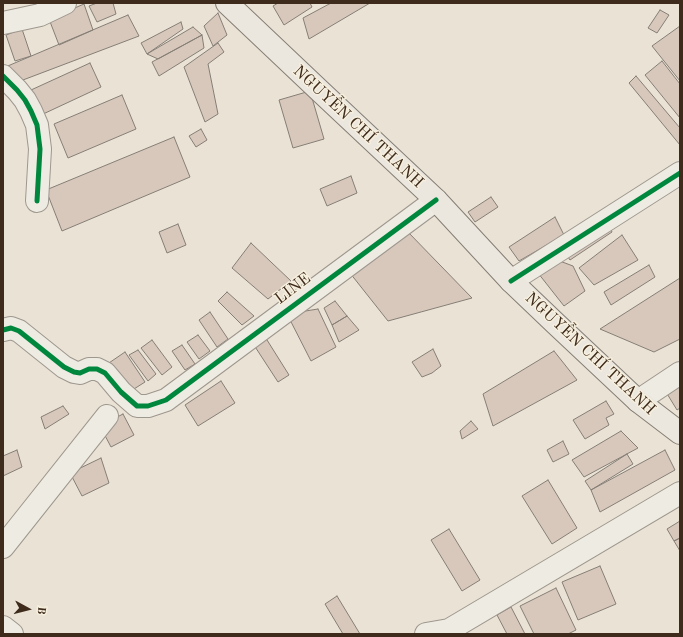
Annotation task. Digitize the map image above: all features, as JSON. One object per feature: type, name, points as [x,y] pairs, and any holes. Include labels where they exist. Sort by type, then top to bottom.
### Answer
[{"type":"main road","name":"NGUYỄN CHÍ THANH","points":[[227,3],[436,200],[511,281],[638,401],[680,433]]},
{"type":"street","points":[[3,24],[40,15],[65,3]]},
{"type":"street","points":[[3,76],[25,100],[37,125],[40,149],[36,201]]},
{"type":"street","points":[[511,281],[680,173]]},
{"type":"street","name":"LINE","points":[[3,330],[11,328],[19,331],[74,372],[80,373],[89,369],[97,369],[105,373],[121,392],[137,406],[148,406],[166,400],[436,200]]},
{"type":"street","points":[[638,401],[680,373]]},
{"type":"street","points":[[3,547],[107,416]]},
{"type":"street","points":[[426,634],[449,630],[680,493]]},
{"type":"street","points":[[3,627],[12,634]]},
{"type":"building","points":[[97,3],[113,3],[116,14],[97,22],[89,6]]},
{"type":"building","points":[[278,3],[310,3],[312,7],[284,25],[273,6]]},
{"type":"building","points":[[331,3],[370,3],[309,39],[303,18]]},
{"type":"building","points":[[84,4],[93,30],[59,45],[49,19]]},
{"type":"building","points":[[660,10],[669,15],[657,33],[648,28]]},
{"type":"building","points":[[218,13],[227,35],[213,46],[204,26]]},
{"type":"building","points":[[128,15],[139,36],[15,83],[3,68]]},
{"type":"building","points":[[181,22],[183,29],[147,54],[141,43]]},
{"type":"building","points":[[680,26],[680,81],[652,46]]},
{"type":"building","points":[[193,27],[202,35],[158,59],[147,54]]},
{"type":"building","points":[[22,29],[31,56],[15,61],[6,35]]},
{"type":"building","points":[[202,35],[204,48],[159,76],[152,62]]},
{"type":"building","points":[[218,43],[224,52],[208,64],[218,114],[205,122],[184,67]]},
{"type":"building","points":[[662,61],[680,84],[680,118],[645,75]]},
{"type":"building","points":[[90,63],[101,87],[41,115],[31,90]]},
{"type":"building","points":[[636,76],[680,128],[680,145],[629,83]]},
{"type":"building","points":[[310,91],[324,139],[293,148],[279,100]]},
{"type":"building","points":[[122,95],[136,129],[68,158],[54,124]]},
{"type":"building","points":[[201,129],[207,140],[196,147],[189,136]]},
{"type":"building","points":[[174,137],[190,177],[62,231],[46,190]]},
{"type":"building","points":[[351,176],[357,193],[327,206],[320,189]]},
{"type":"building","points":[[491,197],[498,207],[475,222],[468,212]]},
{"type":"building","points":[[555,217],[564,235],[519,261],[509,247]]},
{"type":"building","points":[[607,219],[612,232],[570,260],[562,248]]},
{"type":"building","points":[[178,224],[186,245],[167,253],[159,232]]},
{"type":"building","points":[[407,231],[472,298],[388,321],[346,268]]},
{"type":"building","points":[[622,235],[638,260],[594,285],[579,268]]},
{"type":"building","points":[[251,243],[291,281],[268,299],[232,268]]},
{"type":"building","points":[[557,260],[573,266],[585,291],[564,306],[538,273]]},
{"type":"building","points":[[649,265],[655,277],[611,305],[604,292]]},
{"type":"building","points":[[680,278],[680,339],[654,352],[600,329]]},
{"type":"building","points":[[227,292],[254,316],[242,325],[218,301]]},
{"type":"building","points":[[335,301],[347,316],[332,325],[324,308]]},
{"type":"building","points":[[318,309],[336,347],[311,361],[287,314]]},
{"type":"building","points":[[210,312],[228,339],[217,347],[199,320]]},
{"type":"building","points":[[347,316],[359,330],[339,342],[332,325]]},
{"type":"building","points":[[262,332],[289,375],[278,382],[250,339]]},
{"type":"building","points":[[198,335],[210,351],[199,359],[187,342]]},
{"type":"building","points":[[152,340],[172,367],[162,375],[141,348]]},
{"type":"building","points":[[182,345],[195,364],[185,370],[172,351]]},
{"type":"building","points":[[433,349],[441,366],[432,373],[422,377],[412,362]]},
{"type":"building","points":[[138,350],[156,374],[148,381],[129,355]]},
{"type":"building","points":[[554,351],[577,380],[493,426],[483,394]]},
{"type":"building","points":[[125,352],[145,382],[126,394],[106,365]]},
{"type":"building","points":[[221,381],[235,403],[198,426],[185,405]]},
{"type":"building","points":[[680,383],[680,408],[677,410],[666,392]]},
{"type":"building","points":[[606,401],[614,414],[606,418],[609,425],[585,439],[573,420]]},
{"type":"building","points":[[63,406],[69,414],[45,429],[41,417]]},
{"type":"building","points":[[123,414],[134,435],[111,447],[100,426]]},
{"type":"building","points":[[471,421],[478,429],[462,439],[460,431]]},
{"type":"building","points":[[621,431],[638,448],[584,477],[572,460]]},
{"type":"building","points":[[563,441],[569,454],[553,462],[547,450]]},
{"type":"building","points":[[17,450],[22,467],[3,476],[3,456]]},
{"type":"building","points":[[665,450],[675,470],[600,512],[591,490]]},
{"type":"building","points":[[627,454],[633,464],[591,490],[585,481]]},
{"type":"building","points":[[101,458],[109,483],[82,496],[70,473]]},
{"type":"building","points":[[548,480],[577,528],[552,544],[522,496]]},
{"type":"building","points":[[680,521],[680,538],[674,541],[667,529]]},
{"type":"building","points":[[449,529],[480,580],[462,591],[431,540]]},
{"type":"building","points":[[680,538],[680,551],[674,541]]},
{"type":"building","points":[[600,566],[616,604],[578,620],[562,582]]},
{"type":"building","points":[[556,588],[576,630],[568,634],[534,634],[520,606]]},
{"type":"building","points":[[337,596],[360,634],[343,634],[325,604]]},
{"type":"building","points":[[511,607],[525,634],[507,634],[497,615]]},
{"type":"cycle path","points":[[3,76],[25,100],[37,125],[40,149],[37,201]]},
{"type":"cycle path","points":[[511,281],[680,173]]},
{"type":"cycle path","points":[[3,330],[11,328],[19,331],[64,367],[74,372],[80,373],[89,369],[97,369],[105,373],[121,392],[137,406],[148,406],[166,400],[436,200]]}]
